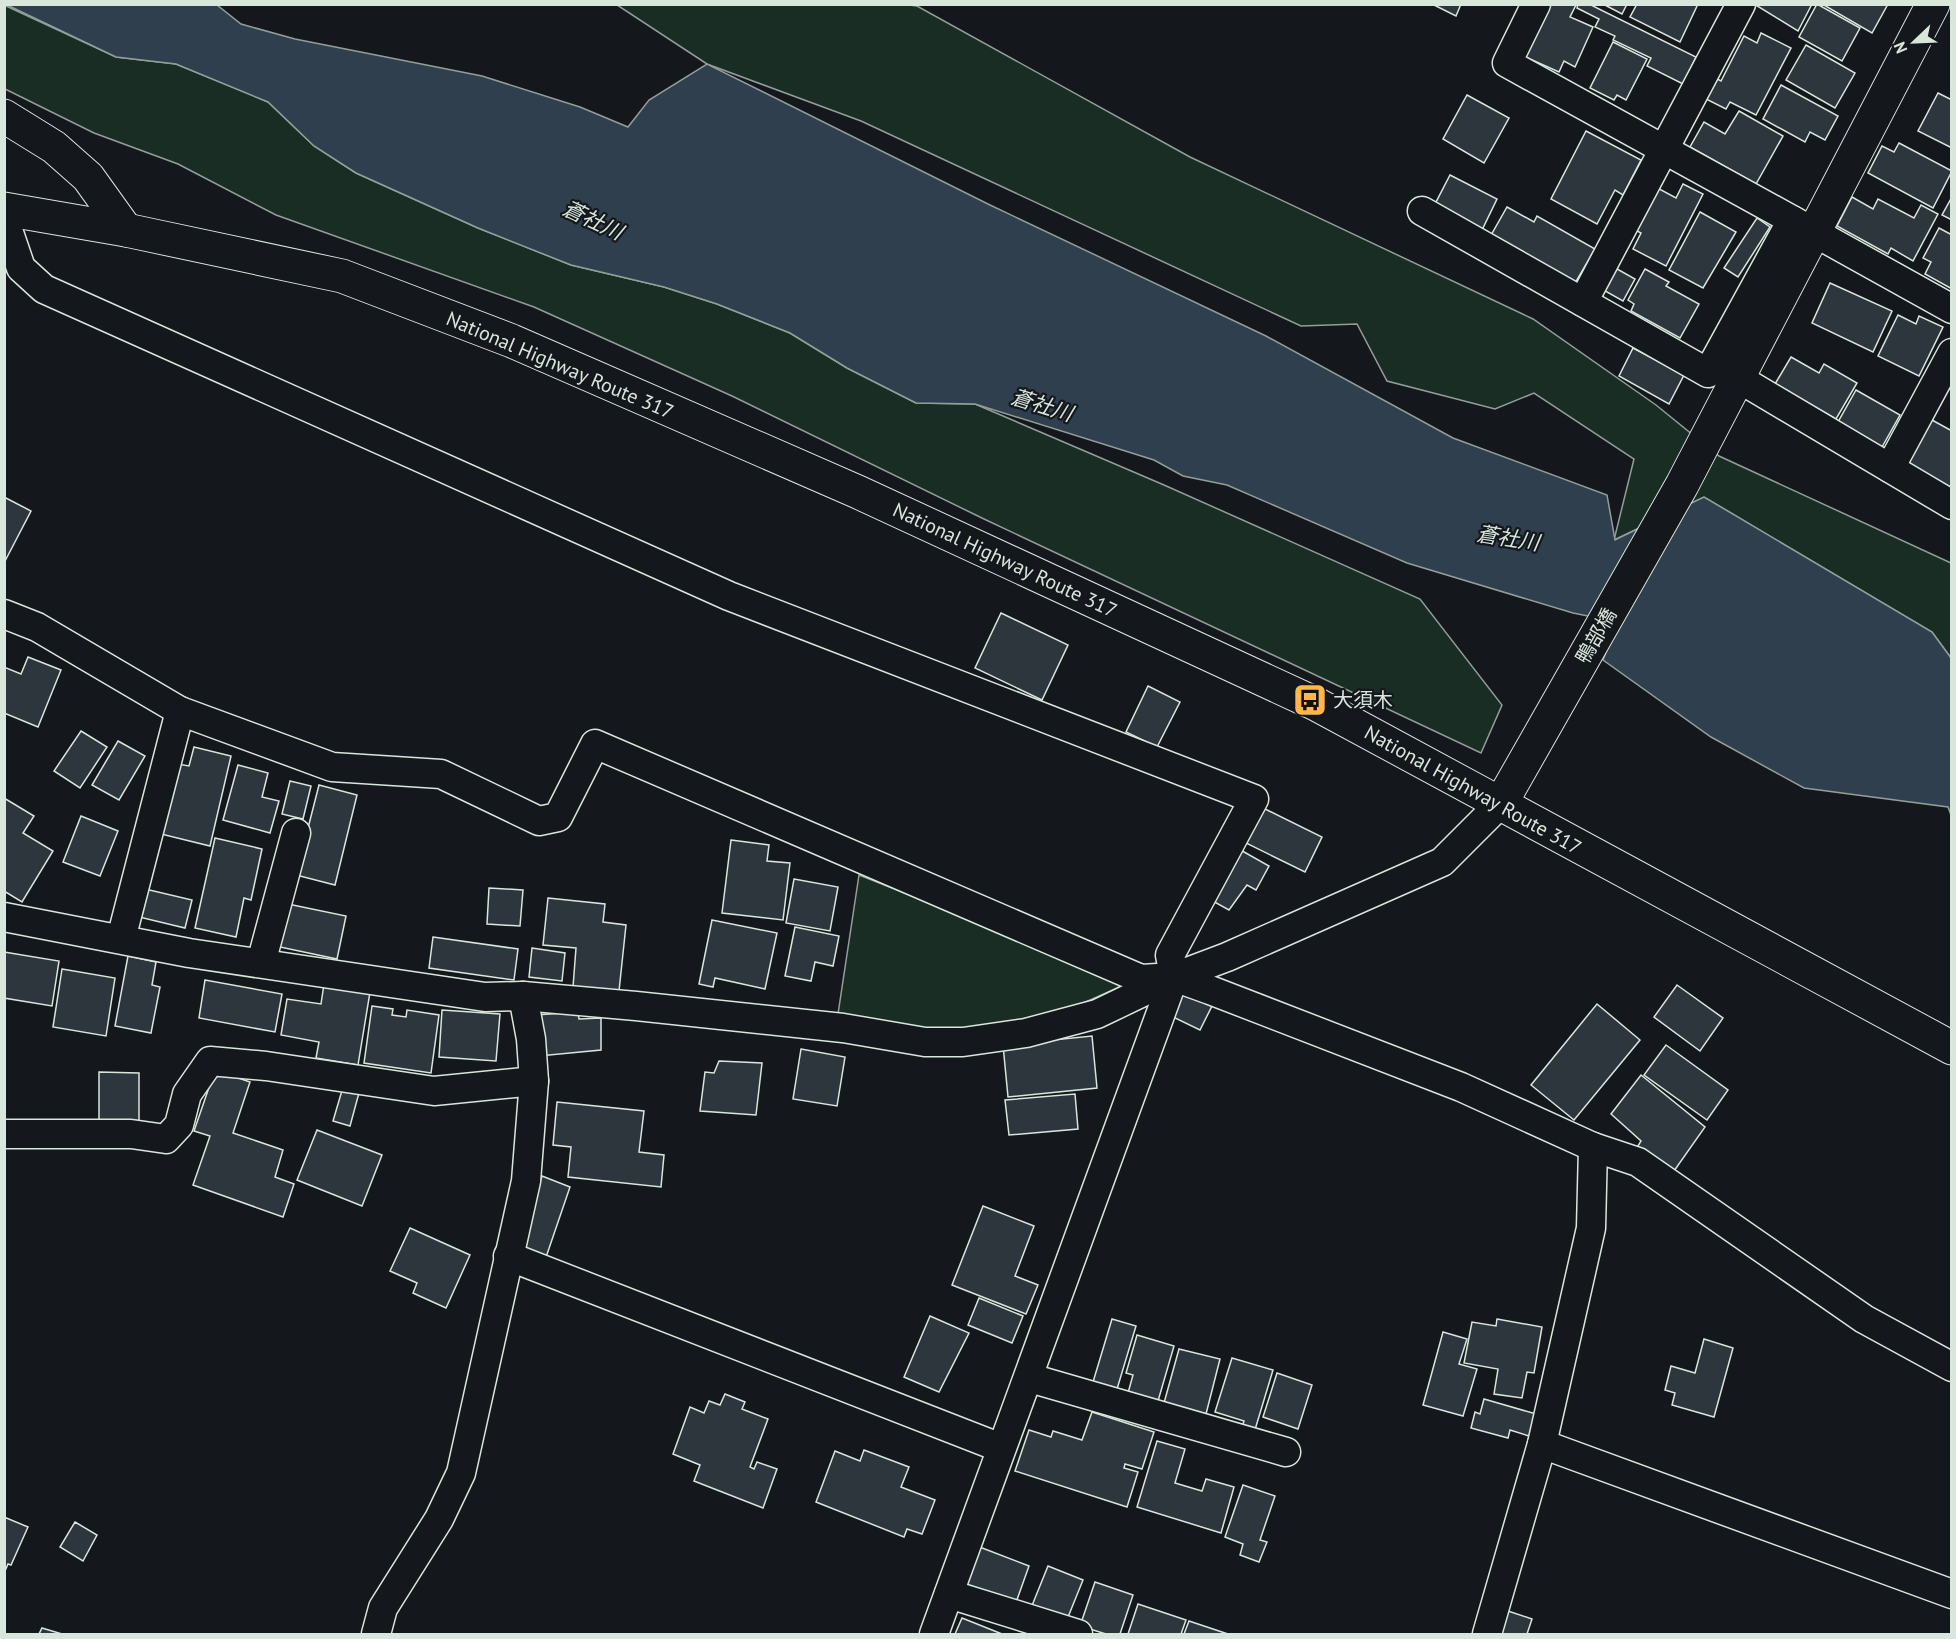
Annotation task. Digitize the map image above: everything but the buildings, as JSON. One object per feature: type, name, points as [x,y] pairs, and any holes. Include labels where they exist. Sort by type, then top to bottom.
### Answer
[{"type":"main road","name":"鴨部橋","points":[[1505,795],[1682,485],[1738,378],[1803,227],[1933,4]]},
{"type":"main road","points":[[4,116],[54,147],[88,177],[126,230]]},
{"type":"main road","name":"National Highway Route 317","points":[[4,209],[126,230],[342,276],[512,342],[858,492],[1306,699],[1505,795],[1641,882],[1778,952],[1952,1048]]},
{"type":"street","points":[[1536,4],[1507,63],[1952,309]]},
{"type":"street","points":[[1583,302],[1741,4]]},
{"type":"street","points":[[1422,212],[1708,373],[1803,227]]},
{"type":"street","points":[[4,218],[21,268],[44,289],[729,596],[1254,799],[1170,955],[1174,977],[1030,1378],[1001,1448],[933,1635]]},
{"type":"street","points":[[1890,468],[1952,353]]},
{"type":"street","points":[[1738,378],[1952,505]]},
{"type":"street","points":[[4,614],[36,627],[180,711],[332,767],[441,774],[539,821],[558,817],[595,744],[1141,980],[1174,977],[1461,1087],[1593,1147],[1638,1162],[1864,1319],[1952,1367]]},
{"type":"street","points":[[121,939],[180,711]]},
{"type":"street","points":[[4,917],[261,963],[485,997],[523,996],[832,1026],[925,1042],[963,1042],[1026,1033],[1097,1014],[1174,977],[1227,957],[1442,862],[1505,795]]},
{"type":"street","points":[[261,963],[296,833]]},
{"type":"street","points":[[376,1635],[383,1608],[439,1519],[461,1473],[526,1180],[534,1081],[531,1039],[523,996]]},
{"type":"street","points":[[4,1134],[130,1134],[166,1139],[179,1125],[187,1094],[210,1061],[266,1066],[434,1092],[534,1081]]},
{"type":"street","points":[[1486,1635],[1542,1444],[1591,1228],[1593,1147]]},
{"type":"street","points":[[508,1256],[1001,1448]]},
{"type":"street","points":[[1030,1378],[1286,1452]]},
{"type":"street","points":[[1542,1444],[1952,1594]]},
{"type":"street","points":[[949,1594],[1078,1635]]},
{"type":"green space","points":[[900,4],[917,6],[1190,157],[1533,319],[1656,405],[1719,456],[1951,563],[1951,658],[1932,632],[1704,497],[1614,540],[1634,459],[1534,393],[1495,409],[1387,381],[1357,324],[1301,326],[861,121],[707,64],[617,5]]},
{"type":"green space","points":[[4,5],[116,57],[176,64],[268,102],[314,146],[356,173],[478,228],[571,265],[664,287],[717,304],[790,333],[847,368],[916,403],[975,404],[1420,599],[1502,705],[1481,753],[984,519],[732,396],[534,307],[276,215],[178,164],[94,133],[5,89]]},
{"type":"green space","points":[[859,875],[1109,973],[1129,983],[1065,1011],[926,1038],[838,1014]]},
{"type":"water","name":"蒼社川","points":[[7,5],[217,5],[241,24],[295,39],[482,76],[580,107],[628,127],[649,100],[707,64],[990,205],[1266,336],[1453,438],[1607,495],[1615,540],[1704,497],[1932,632],[1951,658],[1951,815],[1948,807],[1804,788],[1711,737],[1603,660],[1618,622],[1573,613],[1407,563],[1227,485],[1183,476],[1154,460],[975,404],[916,403],[847,368],[790,333],[717,304],[664,287],[571,265],[478,228],[356,173],[314,146],[268,102],[176,64],[116,57]]},
{"type":"place","name":"大須木","points":[[1310,700]]}]
